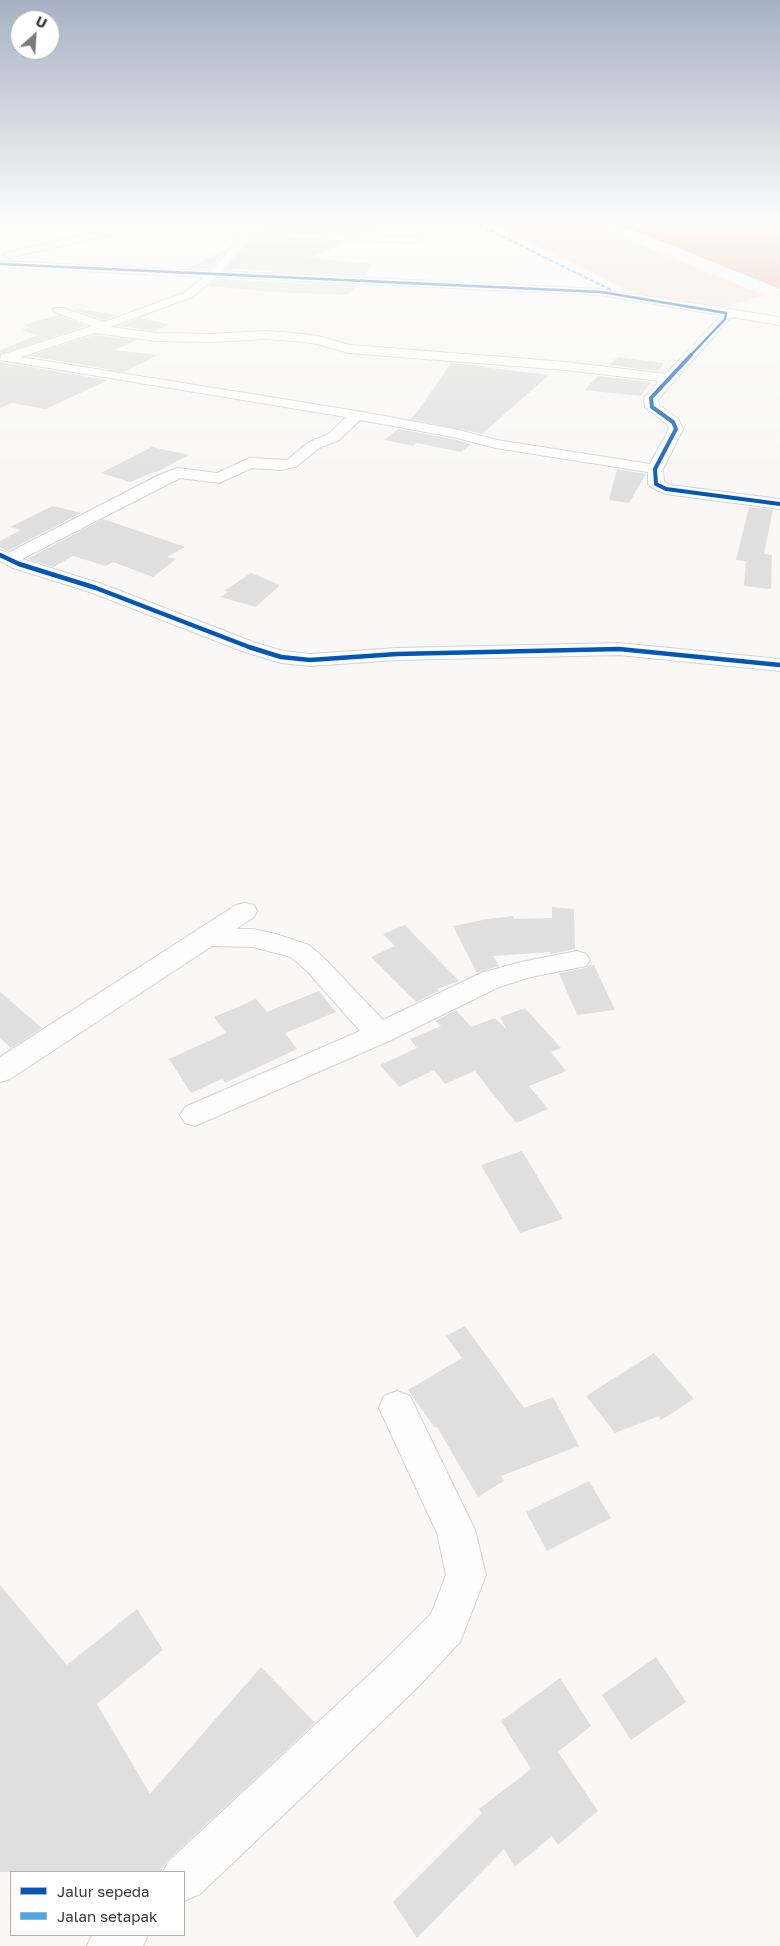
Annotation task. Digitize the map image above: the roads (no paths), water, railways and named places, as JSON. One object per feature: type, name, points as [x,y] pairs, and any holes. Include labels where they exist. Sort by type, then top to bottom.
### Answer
[{"type":"street","points":[[66,313],[99,327],[157,337],[294,337],[318,340],[373,352],[566,366],[669,378]]},
{"type":"street","points":[[2,359],[142,313]]},
{"type":"street","points":[[780,321],[726,313],[725,319],[669,378],[651,398],[650,402],[652,407],[673,422],[676,429],[655,469],[656,484],[666,489],[780,504]]},
{"type":"street","points":[[2,359],[358,415],[496,444],[655,469]]},
{"type":"street","points":[[4,557],[164,478],[178,473],[189,472],[219,478],[250,463],[280,466],[292,464],[314,445],[334,437],[358,415]]},
{"type":"street","points":[[4,557],[96,588],[249,647],[281,657],[310,660],[398,654],[619,649],[780,665]]},
{"type":"street","points":[[0,1071],[245,911]]},
{"type":"street","points":[[207,937],[253,938],[276,942],[300,951],[317,966],[379,1034]]},
{"type":"street","points":[[195,1115],[379,1034],[490,980],[530,968],[577,960]]},
{"type":"street","points":[[185,1877],[401,1674],[446,1628],[466,1575],[456,1530],[397,1408]]},
{"type":"street","points":[[111,1946],[123,1936]]}]
